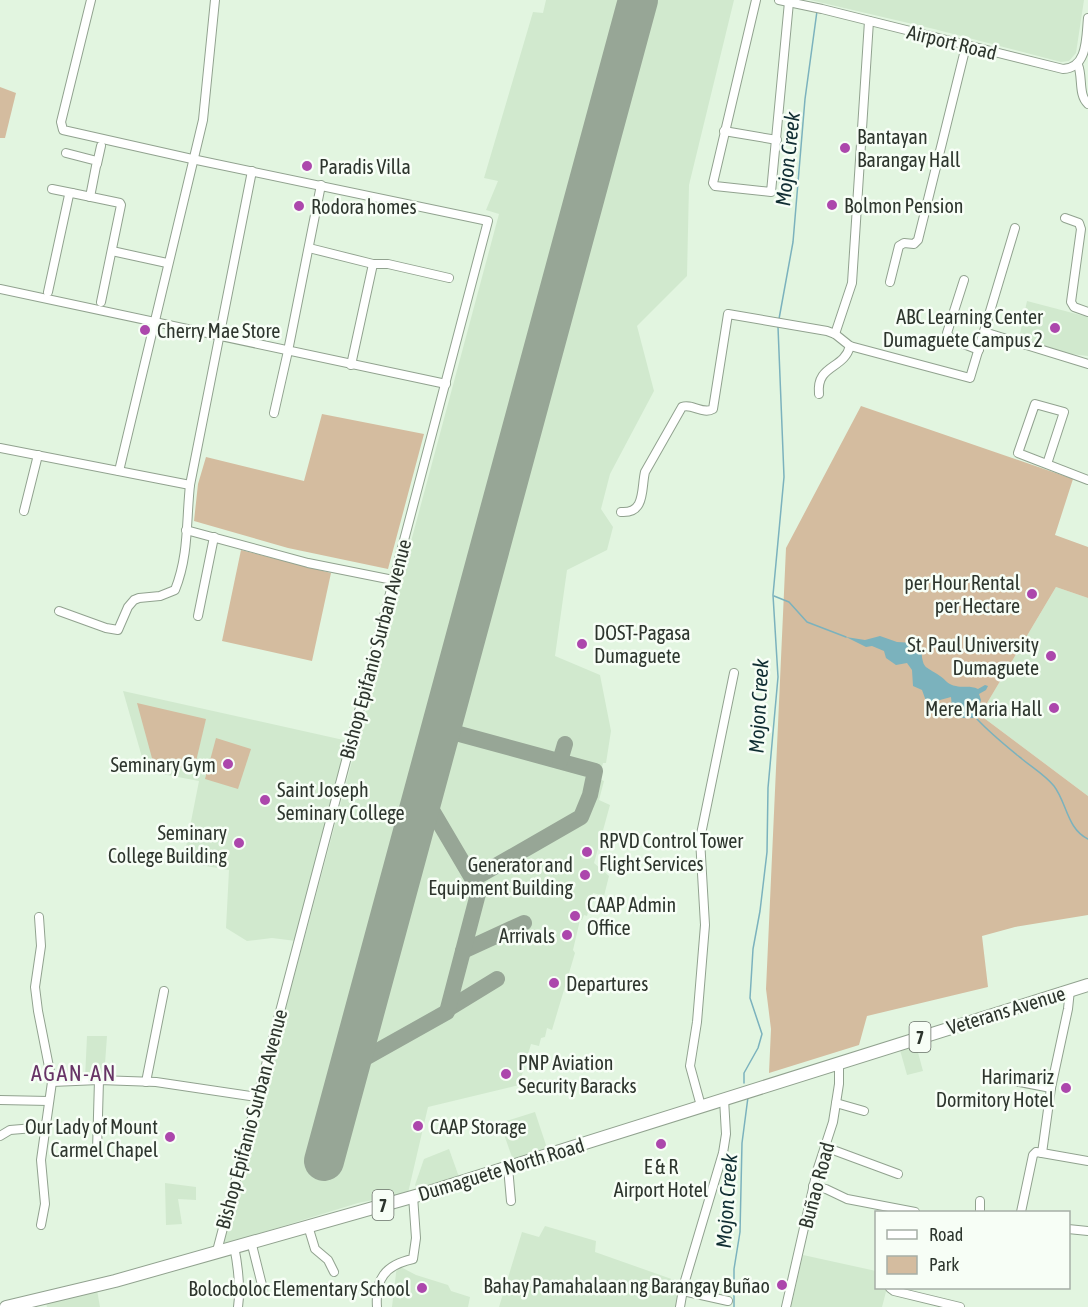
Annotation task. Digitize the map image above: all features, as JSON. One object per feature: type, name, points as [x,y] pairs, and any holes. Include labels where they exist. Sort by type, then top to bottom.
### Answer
[{"type":"highway","name":"Veterans Avenue","points":[[752,1091],[1088,985]]},
{"type":"highway","name":"Dumaguete North Road","points":[[13,1306],[115,1281],[413,1196],[752,1091]]},
{"type":"street","points":[[91,0],[61,126],[67,131],[321,185],[274,413]]},
{"type":"street","points":[[119,471],[203,120],[215,0]]},
{"type":"street","points":[[756,0],[713,179],[715,186],[771,192],[789,2]]},
{"type":"street","name":"Airport Road","points":[[778,0],[1057,68],[1069,69],[1078,65]]},
{"type":"street","points":[[1088,18],[1083,55],[1078,65],[1082,78],[1082,94],[1088,104]]},
{"type":"street","points":[[835,334],[852,283],[870,21]]},
{"type":"street","points":[[890,282],[899,246],[904,243],[916,243],[918,240],[966,46]]},
{"type":"street","points":[[724,130],[777,140]]},
{"type":"street","points":[[90,197],[101,146]]},
{"type":"street","points":[[66,153],[94,160],[97,165]]},
{"type":"street","points":[[59,611],[118,630],[134,600],[160,596],[175,590],[182,573],[186,550],[189,485],[252,171]]},
{"type":"street","name":"Bishop Epifanio Surban Avenue","points":[[216,1251],[488,220],[321,185]]},
{"type":"street","points":[[52,189],[120,203],[101,302]]},
{"type":"street","points":[[48,292],[69,195],[72,193]]},
{"type":"street","points":[[1065,218],[1079,223],[1082,229],[1071,302],[1074,307],[1088,312]]},
{"type":"street","points":[[621,512],[638,507],[645,484],[645,472],[682,407],[688,405],[706,411],[713,409],[728,314],[818,329],[835,334],[850,346],[970,378],[1015,228]]},
{"type":"street","points":[[309,248],[373,264],[388,264],[450,278]]},
{"type":"street","points":[[112,251],[167,263]]},
{"type":"street","points":[[351,364],[373,264]]},
{"type":"street","points":[[964,280],[947,333],[951,339],[979,350]]},
{"type":"street","points":[[0,289],[446,384]]},
{"type":"street","points":[[984,332],[1088,364]]},
{"type":"street","points":[[819,394],[818,386],[821,377],[846,358],[850,346]]},
{"type":"street","points":[[1047,464],[1064,412],[1035,404],[1017,453],[1088,480]]},
{"type":"street","points":[[0,448],[189,485]]},
{"type":"street","points":[[24,511],[38,455]]},
{"type":"street","points":[[186,530],[308,563],[393,580]]},
{"type":"street","points":[[198,616],[214,537]]},
{"type":"street","points":[[701,1106],[690,1066],[697,1022],[705,925],[700,839],[734,673]]},
{"type":"street","points":[[39,917],[41,946],[35,987],[51,1082],[41,1160],[45,1204],[41,1225]]},
{"type":"street","points":[[1042,1153],[1051,1089],[1070,990]]},
{"type":"street","points":[[146,1082],[164,991]]},
{"type":"street","name":"Buñao Road","points":[[786,1307],[813,1186],[833,1122],[839,1084],[839,1063]]},
{"type":"street","points":[[1004,1079],[1051,1089]]},
{"type":"street","points":[[51,1082],[99,1080],[146,1082],[257,1097]]},
{"type":"street","points":[[97,1151],[99,1080]]},
{"type":"street","points":[[680,1307],[723,1153],[726,1134],[724,1099]]},
{"type":"street","points":[[0,1100],[49,1101]]},
{"type":"street","points":[[836,1103],[864,1111]]},
{"type":"street","points":[[0,1136],[9,1130],[46,1126]]},
{"type":"street","points":[[825,1147],[898,1174]]},
{"type":"street","points":[[1021,1211],[1033,1155],[1036,1152],[1088,1161]]},
{"type":"street","points":[[508,1167],[511,1201]]},
{"type":"street","points":[[813,1186],[826,1189],[847,1199],[910,1211]]},
{"type":"street","points":[[377,1307],[380,1280],[384,1272],[392,1266],[412,1259],[416,1238],[413,1196]]},
{"type":"street","points":[[980,1201],[980,1211]]},
{"type":"street","points":[[308,1226],[315,1249],[328,1260],[334,1272]]},
{"type":"street","points":[[1070,1229],[1088,1231]]},
{"type":"street","points":[[251,1241],[263,1289]]},
{"type":"street","points":[[234,1246],[240,1292],[238,1307]]},
{"type":"street","points":[[892,1289],[960,1307]]},
{"type":"street","points":[[683,1292],[728,1301]]},
{"type":"shaded area","points":[[546,0],[734,0],[689,185],[687,276],[637,326],[654,391],[610,474],[601,509],[613,527],[607,550],[567,570],[555,656],[600,675],[611,731],[606,763],[603,763],[599,779],[604,781],[599,800],[610,805],[594,863],[609,876],[604,896],[593,893],[587,916],[584,915],[580,920],[573,950],[575,953],[552,1030],[547,1028],[545,1037],[541,1038],[539,1046],[531,1044],[519,1085],[428,1107],[408,1193],[358,1203],[222,1245],[499,214],[486,210],[498,181],[484,178],[533,12],[543,13]]},
{"type":"shaded area","points":[[810,0],[1084,0],[1076,53],[1069,61],[1061,62]]},
{"type":"shaded area","name":"ABC Learning Center Dumaguete Campus 2","points":[[1027,301],[1088,317],[1088,356],[1071,354],[1019,338]]},
{"type":"shaded area","name":"St. Paul University Dumaguete","points":[[1056,587],[1088,598],[1088,796],[980,715]]},
{"type":"shaded area","name":"Saint Joseph Seminary College","points":[[123,691],[348,741],[296,941],[272,938],[247,941],[226,928],[229,870],[183,862],[199,781],[146,771]]},
{"type":"shaded area","points":[[87,1036],[107,1036],[104,1078],[85,1078]]},
{"type":"shaded area","points":[[916,1045],[923,1071],[907,1075],[900,1050]]},
{"type":"shaded area","points":[[535,1112],[547,1148],[513,1160],[500,1123]]},
{"type":"shaded area","points":[[449,1149],[459,1177],[418,1191],[415,1185],[424,1159]]},
{"type":"shaded area","points":[[165,1183],[196,1187],[196,1200],[178,1199],[182,1224],[166,1225]]},
{"type":"shaded area","points":[[545,1226],[596,1241],[595,1252],[680,1282],[676,1307],[499,1307],[522,1232],[539,1237]]},
{"type":"shaded area","points":[[803,1255],[875,1271],[875,1289],[887,1289],[882,1307],[791,1307]]},
{"type":"shaded area","name":"Bolocboloc Elementary School","points":[[397,1265],[416,1275],[448,1285],[451,1291],[470,1297],[468,1307],[392,1307]]},
{"type":"shaded area","points":[[97,1290],[100,1307],[47,1307],[46,1303]]},
{"type":"green space","points":[[0,87],[16,93],[5,138],[0,138]]},
{"type":"green space","points":[[861,406],[1073,479],[1055,535],[1088,547],[1088,598],[1056,587],[980,715],[1088,796],[1088,915],[1015,927],[982,936],[988,987],[867,1016],[859,1045],[769,1073],[771,1029],[766,989],[786,548]]},
{"type":"green space","points":[[322,414],[424,434],[388,569],[288,548],[194,521],[198,484],[206,457],[304,481]]},
{"type":"green space","points":[[241,550],[331,573],[312,661],[222,641]]},
{"type":"green space","points":[[137,703],[206,719],[194,770],[153,762]]},
{"type":"green space","name":"Seminary Gym","points":[[216,738],[251,749],[238,789],[205,779]]},
{"type":"water","points":[[880,636],[897,642],[914,643],[921,648],[925,666],[951,685],[978,689],[985,685],[988,686],[979,694],[981,700],[977,718],[964,718],[954,714],[951,697],[929,703],[922,690],[913,686],[912,670],[907,663],[896,665],[886,658],[884,651],[872,646],[866,647],[846,637],[865,640]]},
{"type":"waterway","name":"Mojon Creek","points":[[779,319],[793,242],[805,99],[817,11]]},
{"type":"waterway","name":"Mojon Creek","points":[[744,1083],[744,1073],[758,1048],[762,1034],[750,998],[753,949],[767,852],[768,788],[778,677],[773,595],[784,477],[778,327]]},
{"type":"waterway","points":[[774,596],[789,602],[807,622],[846,637]]},
{"type":"waterway","points":[[977,719],[1054,786],[1071,822],[1081,835],[1088,839]]},
{"type":"waterway","name":"Mojon Creek","points":[[734,1307],[734,1269],[740,1232],[742,1143],[748,1097]]},
{"type":"taxiway","points":[[441,729],[595,771],[590,795],[581,817],[473,879]]},
{"type":"taxiway","points":[[560,761],[565,744]]},
{"type":"taxiway","points":[[349,1067],[447,1012],[479,890],[423,795]]},
{"type":"taxiway","points":[[463,951],[524,923]]},
{"type":"taxiway","points":[[448,1009],[497,979]]},
{"type":"runway","points":[[324,1161],[638,0]]},
{"type":"place","name":"Bantayan Barangay Hall","points":[[845,148]]},
{"type":"place","name":"Paradis Villa","points":[[307,166]]},
{"type":"place","name":"Bolmon Pension","points":[[832,205]]},
{"type":"place","name":"Rodora homes","points":[[299,206]]},
{"type":"place","name":"ABC Learning Center Dumaguete Campus 2","points":[[1055,328]]},
{"type":"place","name":"Cherry Mae Store","points":[[145,330]]},
{"type":"place","name":"per Hour Rental per Hectare","points":[[1032,594]]},
{"type":"place","name":"DOST-Pagasa Dumaguete","points":[[582,644]]},
{"type":"place","name":"St. Paul University Dumaguete","points":[[1051,656]]},
{"type":"place","name":"Mere Maria Hall","points":[[1054,708]]},
{"type":"place","name":"Seminary Gym","points":[[228,764]]},
{"type":"place","name":"Saint Joseph Seminary College","points":[[265,800]]},
{"type":"place","name":"Seminary College Building","points":[[239,843]]},
{"type":"place","name":"RPVD Control Tower Flight Services","points":[[587,852]]},
{"type":"place","name":"Generator and Equipment Building","points":[[585,875]]},
{"type":"place","name":"CAAP Admin Office","points":[[575,916]]},
{"type":"place","name":"Arrivals","points":[[567,935]]},
{"type":"place","name":"Departures","points":[[554,983]]},
{"type":"place","name":"PNP Aviation Security Baracks","points":[[506,1074]]},
{"type":"place","name":"Harimariz Dormitory Hotel","points":[[1066,1088]]},
{"type":"place","name":"CAAP Storage","points":[[418,1126]]},
{"type":"place","name":"Our Lady of Mount Carmel Chapel","points":[[170,1137]]},
{"type":"place","name":"E & R Airport Hotel","points":[[661,1144]]},
{"type":"place","name":"Bahay Pamahalaan ng Barangay Buñao","points":[[782,1285]]},
{"type":"place","name":"Bolocboloc Elementary School","points":[[422,1288]]},
{"type":"district","name":"AGAN-AN","points":[[74,1073]]}]
